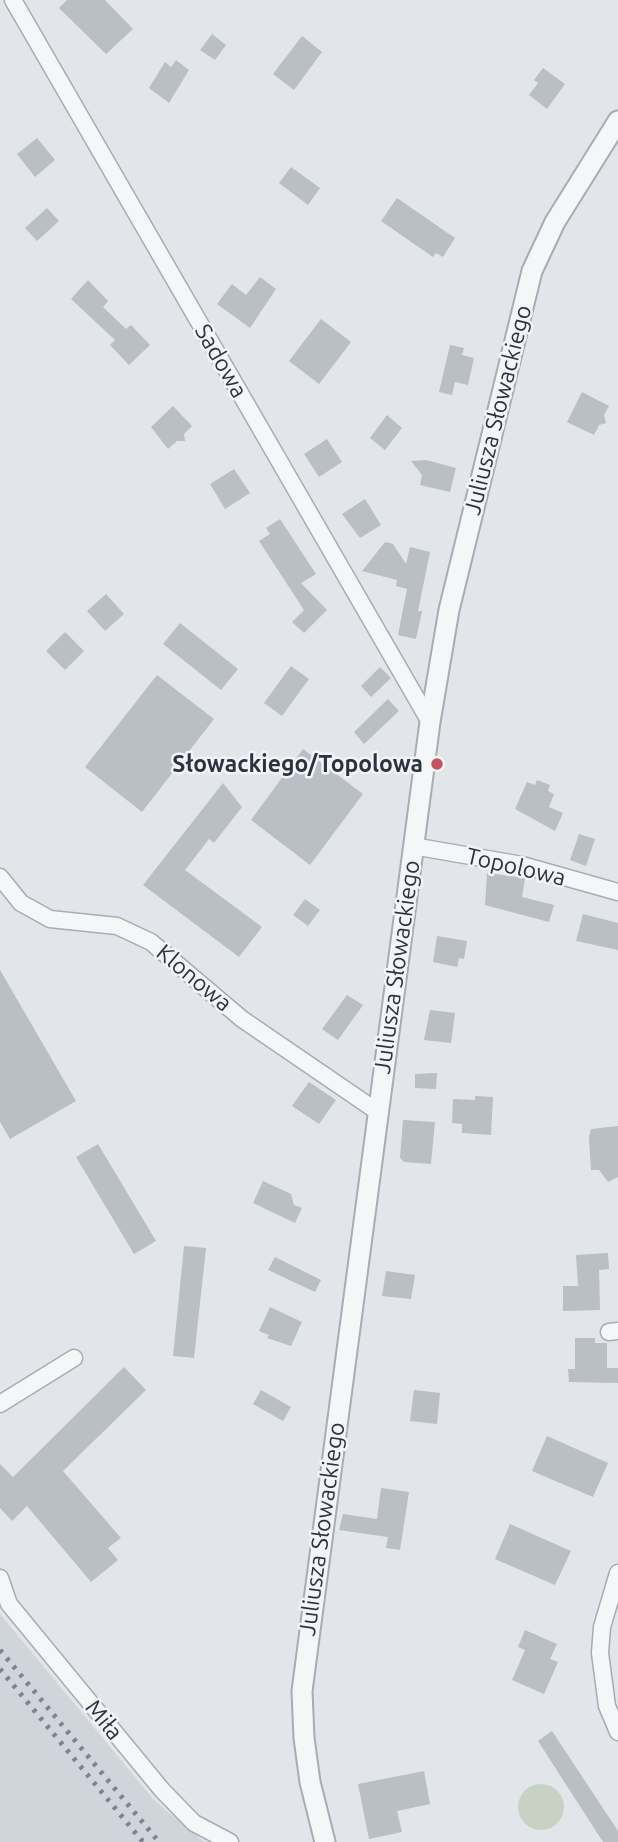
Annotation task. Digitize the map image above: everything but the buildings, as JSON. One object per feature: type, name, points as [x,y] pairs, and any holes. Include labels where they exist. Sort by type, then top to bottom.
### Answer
[{"type":"street","name":"Sadowa","points":[[13,0],[430,722]]},
{"type":"street","name":"Juliusza Słowackiego","points":[[325,1842],[310,1782],[304,1738],[302,1691],[413,846],[449,610],[532,271],[555,222],[618,121]]},
{"type":"street","name":"Topolowa","points":[[413,846],[522,865],[618,891]]},
{"type":"street","name":"Klonowa","points":[[0,877],[22,903],[50,919],[117,926],[151,942],[243,1019],[377,1112]]},
{"type":"street","points":[[0,1404],[74,1358]]},
{"type":"street","points":[[618,1573],[603,1627],[600,1653],[607,1706],[618,1732]]},
{"type":"street","name":"Miła","points":[[0,1578],[9,1604],[162,1790],[194,1823],[230,1842]]},
{"type":"shaded area","points":[[0,1614],[154,1800],[204,1842],[0,1842]]},
{"type":"green space","points":[[541,1784],[557,1791],[564,1807],[557,1823],[541,1830],[525,1823],[518,1807],[525,1791]]},
{"type":"railway","points":[[0,1650],[159,1842]]},
{"type":"railway","points":[[0,1669],[143,1842]]},
{"type":"place","name":"Słowackiego/Topolowa","points":[[437,764]]}]
